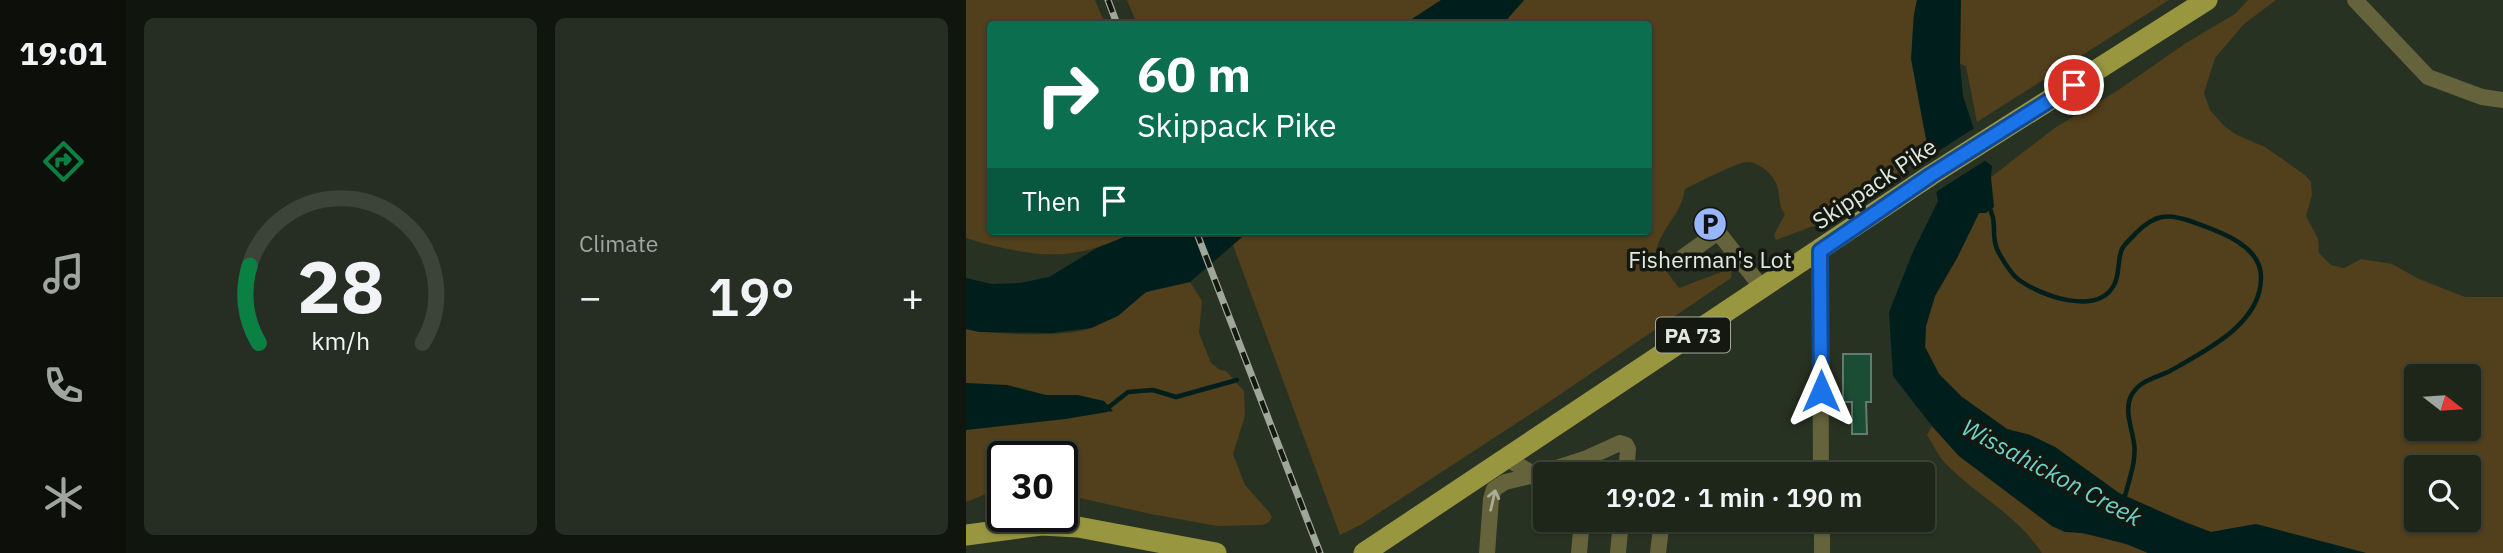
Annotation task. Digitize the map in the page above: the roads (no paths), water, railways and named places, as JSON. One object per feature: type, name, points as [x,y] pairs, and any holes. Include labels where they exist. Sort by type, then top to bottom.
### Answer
[{"type":"main road","name":"Skippack Pike","points":[[1364,553],[1931,175],[2207,0]]},
{"type":"main road","points":[[966,535],[1041,525],[1078,527],[1216,553]]},
{"type":"main road","points":[[1395,553],[1397,530]]},
{"type":"street","points":[[2355,0],[2428,77],[2482,97],[2503,100]]},
{"type":"street","points":[[1683,257],[1718,232],[1763,289]]},
{"type":"street","points":[[1820,251],[1821,462]]},
{"type":"street","points":[[1592,462],[1620,443],[1628,449],[1627,462]]},
{"type":"street","points":[[1506,458],[1533,474]]},
{"type":"street","points":[[1487,553],[1494,489],[1505,482],[1533,475]]},
{"type":"street","points":[[1579,553],[1581,532]]},
{"type":"street","points":[[1618,553],[1620,532]]},
{"type":"street","points":[[1658,553],[1661,532]]},
{"type":"street","points":[[1822,532],[1822,553]]},
{"type":"water","points":[[1441,0],[1524,0],[1506,21],[1409,21]]},
{"type":"water","name":"Wissahickon Creek","points":[[1917,0],[1961,0],[1960,64],[1963,96],[1984,160],[1992,166],[1994,207],[1986,213],[1979,213],[1935,296],[1926,326],[1925,347],[1939,374],[1962,397],[2007,429],[2030,435],[2055,447],[2119,493],[2184,522],[2211,532],[2256,524],[2366,553],[2148,553],[2127,544],[2083,533],[2065,532],[2052,526],[1959,456],[1932,426],[1893,376],[1889,312],[1912,254],[1938,201],[1911,59]]},
{"type":"water","points":[[1129,235],[1244,235],[1190,282],[1146,292],[1118,316],[1091,328],[1052,333],[979,332],[966,329],[966,278],[992,284],[1020,283],[1049,277],[1097,248]]},
{"type":"water","points":[[966,383],[1007,385],[1046,395],[1078,395],[1104,401],[1113,411],[966,430]]},
{"type":"waterway","name":"Wissahickon Creek","points":[[1988,205],[1993,218],[1997,249],[2006,265],[2019,280],[2054,297],[2082,301],[2095,300],[2106,295],[2116,281],[2123,247],[2149,222],[2162,217],[2184,219],[2226,235],[2247,248],[2259,266],[2259,294],[2252,309],[2241,322],[2214,345],[2170,371],[2143,383],[2131,396],[2128,414],[2134,457],[2124,500]]},
{"type":"waterway","points":[[1104,407],[1109,407],[1128,392],[1153,390],[1176,397],[1237,380]]},
{"type":"railway","points":[[1108,0],[1116,21]]},
{"type":"railway","points":[[1198,235],[1320,553]]},
{"type":"place","name":"Fisherman's Lot","points":[[1710,224]]}]
